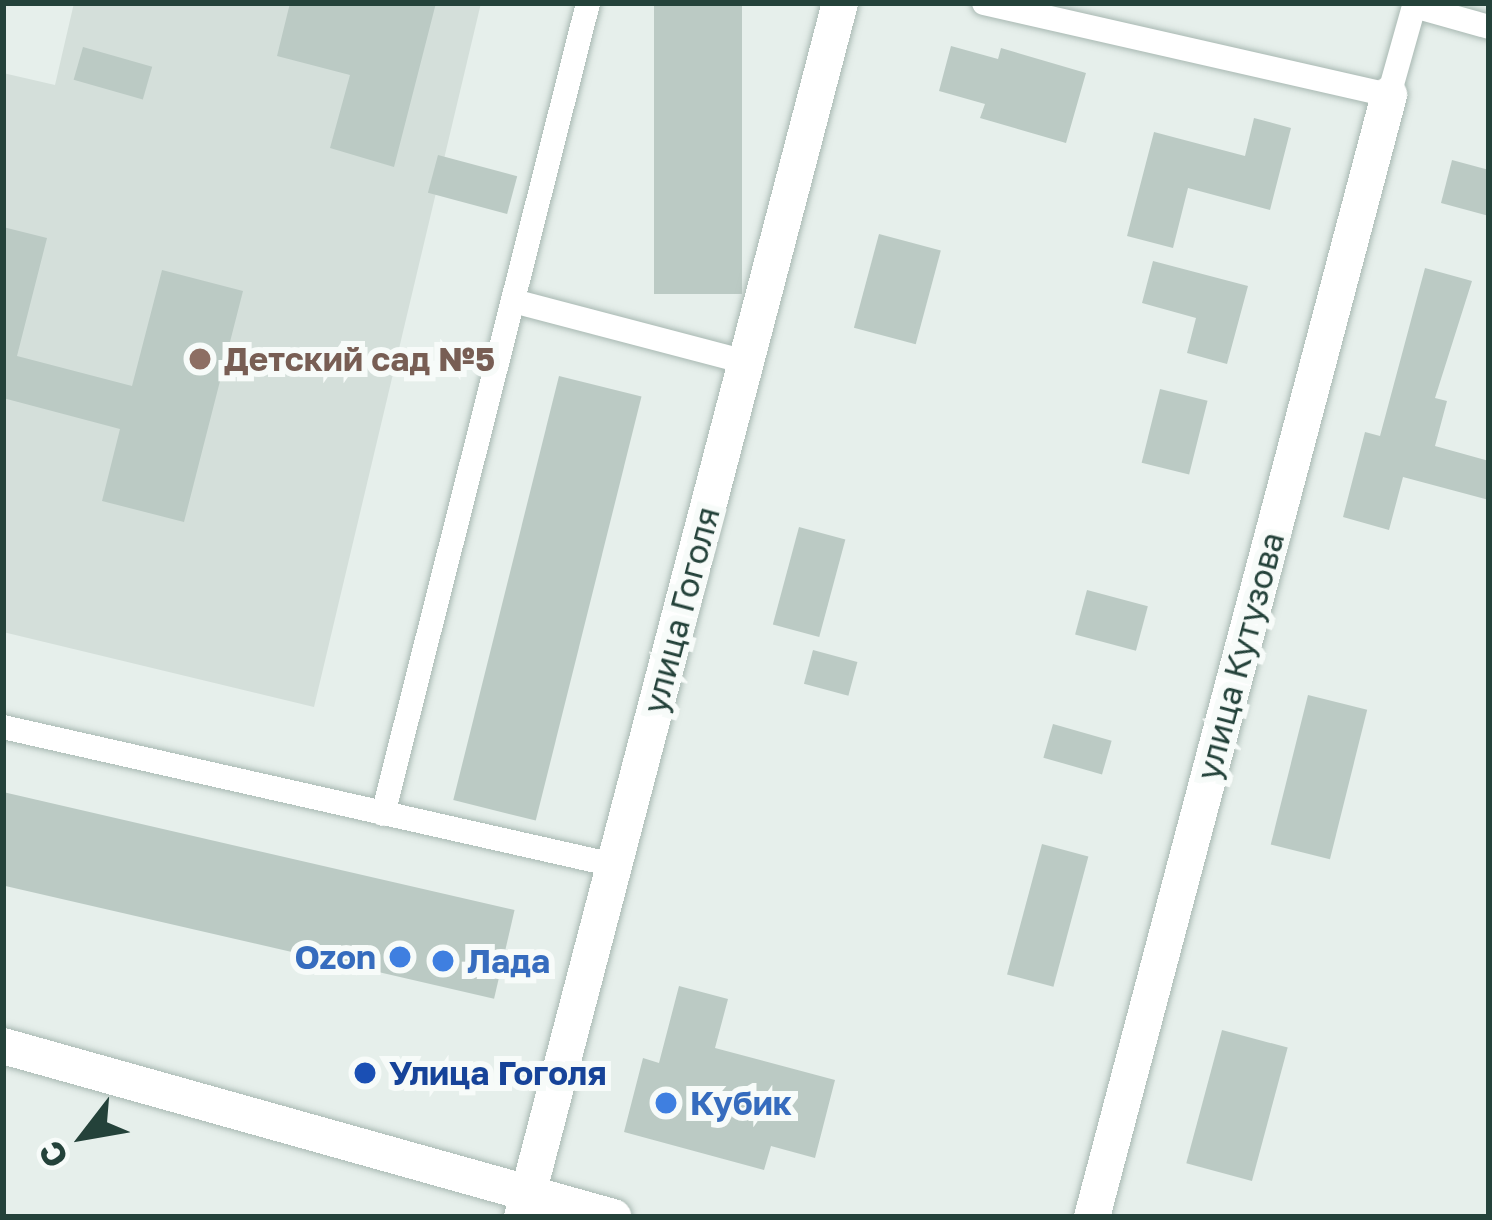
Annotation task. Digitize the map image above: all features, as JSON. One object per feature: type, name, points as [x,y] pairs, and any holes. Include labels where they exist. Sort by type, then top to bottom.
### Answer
[{"type":"street","name":"улица Гоголя","points":[[525,1206],[839,3]]},
{"type":"street","name":"улица Кутузова","points":[[1092,1217],[1389,95]]},
{"type":"street","points":[[3,1046],[525,1206],[613,1217]]},
{"type":"lane","points":[[383,814],[588,3]]},
{"type":"lane","points":[[984,3],[1389,95],[1414,6],[1489,27]]},
{"type":"lane","points":[[513,301],[745,362]]},
{"type":"lane","points":[[3,727],[614,865]]},
{"type":"shaded area","name":"Детский сад №5","points":[[74,3],[481,3],[314,707],[3,632],[3,73],[55,85]]},
{"type":"building","points":[[290,3],[436,3],[394,167],[330,148],[350,75],[277,56]]},
{"type":"building","points":[[654,3],[742,3],[742,294],[654,294]]},
{"type":"building","points":[[951,46],[998,59],[1001,48],[1086,73],[1066,143],[980,118],[985,104],[939,91]]},
{"type":"building","points":[[83,47],[152,67],[143,100],[74,80]]},
{"type":"building","points":[[1254,118],[1291,128],[1270,210],[1188,188],[1173,248],[1127,236],[1154,132],[1245,156]]},
{"type":"building","points":[[438,155],[517,176],[507,214],[428,193]]},
{"type":"building","points":[[1452,160],[1489,170],[1489,216],[1441,203]]},
{"type":"building","points":[[3,227],[47,238],[17,356],[132,386],[162,270],[243,291],[184,522],[102,501],[120,429],[3,398]]},
{"type":"building","points":[[879,234],[941,251],[916,344],[854,328]]},
{"type":"building","points":[[1153,261],[1248,286],[1227,364],[1187,353],[1196,318],[1142,303]]},
{"type":"building","points":[[1425,268],[1472,281],[1435,398],[1447,401],[1435,446],[1489,461],[1489,500],[1403,477],[1389,530],[1343,517],[1365,432],[1380,436]]},
{"type":"building","points":[[559,376],[641,397],[536,821],[453,800]]},
{"type":"building","points":[[1160,389],[1208,401],[1189,475],[1142,463]]},
{"type":"building","points":[[799,527],[845,539],[819,637],[773,625]]},
{"type":"building","points":[[1087,590],[1148,606],[1136,651],[1075,634]]},
{"type":"building","points":[[813,650],[857,662],[848,696],[804,684]]},
{"type":"building","points":[[1308,695],[1367,710],[1330,859],[1271,844]]},
{"type":"building","points":[[1053,724],[1112,741],[1102,774],[1043,758]]},
{"type":"building","points":[[3,792],[515,910],[494,999],[3,885]]},
{"type":"building","points":[[1042,844],[1088,856],[1053,987],[1007,974]]},
{"type":"building","points":[[679,986],[728,999],[715,1048],[835,1080],[815,1158],[771,1146],[764,1170],[624,1132],[643,1058],[659,1063]]},
{"type":"building","points":[[1222,1030],[1288,1048],[1252,1181],[1186,1163]]},
{"type":"place","name":"Детский сад №5","points":[[200,359]]},
{"type":"place","name":"Ozon","points":[[400,957]]},
{"type":"place","name":"Лада","points":[[443,961]]},
{"type":"place","name":"Улица Гоголя","points":[[365,1073]]},
{"type":"place","name":"Кубик","points":[[666,1103]]}]
